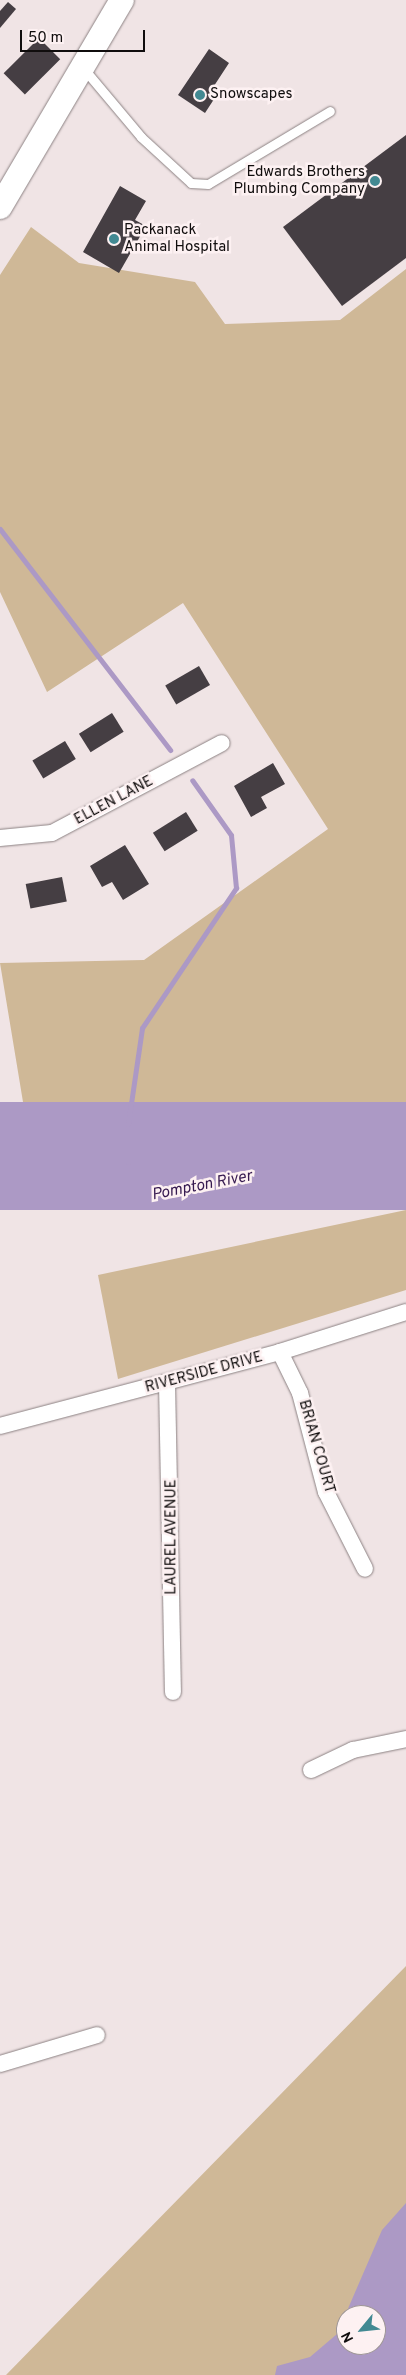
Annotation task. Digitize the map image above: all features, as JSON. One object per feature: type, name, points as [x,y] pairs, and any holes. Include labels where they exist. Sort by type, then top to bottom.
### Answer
[{"type":"main road","points":[[0,207],[122,0]]},
{"type":"street","name":"ELLEN LANE","points":[[0,838],[52,833],[222,743]]},
{"type":"street","name":"RIVERSIDE DRIVE","points":[[0,1426],[280,1352],[406,1312]]},
{"type":"street","name":"BRIAN COURT","points":[[280,1352],[300,1393],[326,1492],[365,1569]]},
{"type":"street","name":"LAUREL AVENUE","points":[[168,1383],[173,1692]]},
{"type":"street","points":[[311,1770],[352,1750],[406,1739]]},
{"type":"street","points":[[0,2064],[97,2035]]},
{"type":"lane","points":[[83,67],[141,138],[191,183],[208,184],[330,111]]},
{"type":"shaded area","points":[[31,227],[79,263],[195,282],[225,324],[340,320],[406,269],[406,1102],[0,1190],[0,1116],[24,1108],[0,963],[144,960],[328,829],[183,603],[47,692],[0,592],[0,275]]},
{"type":"shaded area","points":[[406,1210],[406,1290],[118,1379],[98,1275]]},
{"type":"shaded area","points":[[406,1966],[406,2375],[6,2375]]},
{"type":"water","name":"Pompton River","points":[[0,1102],[406,1102],[406,1210],[0,1210]]},
{"type":"water","points":[[406,2203],[406,2375],[275,2375],[277,2366],[310,2357],[336,2335],[336,2355],[386,2355],[386,2305],[350,2305],[382,2230]]},
{"type":"building","points":[[8,2],[16,9],[0,28],[0,11]]},
{"type":"building","points":[[39,38],[60,59],[25,95],[4,73]]},
{"type":"building","points":[[209,49],[229,63],[212,89],[218,93],[205,113],[178,95]]},
{"type":"building","name":"Edwards Brothers Plumbing Company","points":[[406,135],[406,258],[342,306],[283,227]]},
{"type":"building","name":"Packanack Animal Hospital","points":[[120,186],[146,201],[135,220],[146,226],[119,273],[83,252]]},
{"type":"building","points":[[199,666],[210,685],[176,705],[165,686]]},
{"type":"building","points":[[112,713],[124,732],[91,752],[79,734]]},
{"type":"building","points":[[65,741],[76,759],[43,779],[32,761]]},
{"type":"building","points":[[273,763],[285,784],[261,797],[267,808],[251,817],[234,786]]},
{"type":"building","points":[[186,812],[198,831],[165,851],[153,833]]},
{"type":"building","points":[[125,845],[149,884],[123,900],[112,882],[102,887],[90,866]]},
{"type":"building","points":[[62,877],[67,902],[30,909],[26,884]]},
{"type":"waterway","points":[[0,529],[170,750]]},
{"type":"waterway","points":[[128,1162],[128,1124],[142,1028],[236,888],[231,835],[192,780]]},
{"type":"place","name":"Snowscapes","points":[[200,95]]},
{"type":"place","name":"Edwards Brothers Plumbing Company","points":[[375,181]]},
{"type":"place","name":"Packanack Animal Hospital","points":[[114,239]]}]
